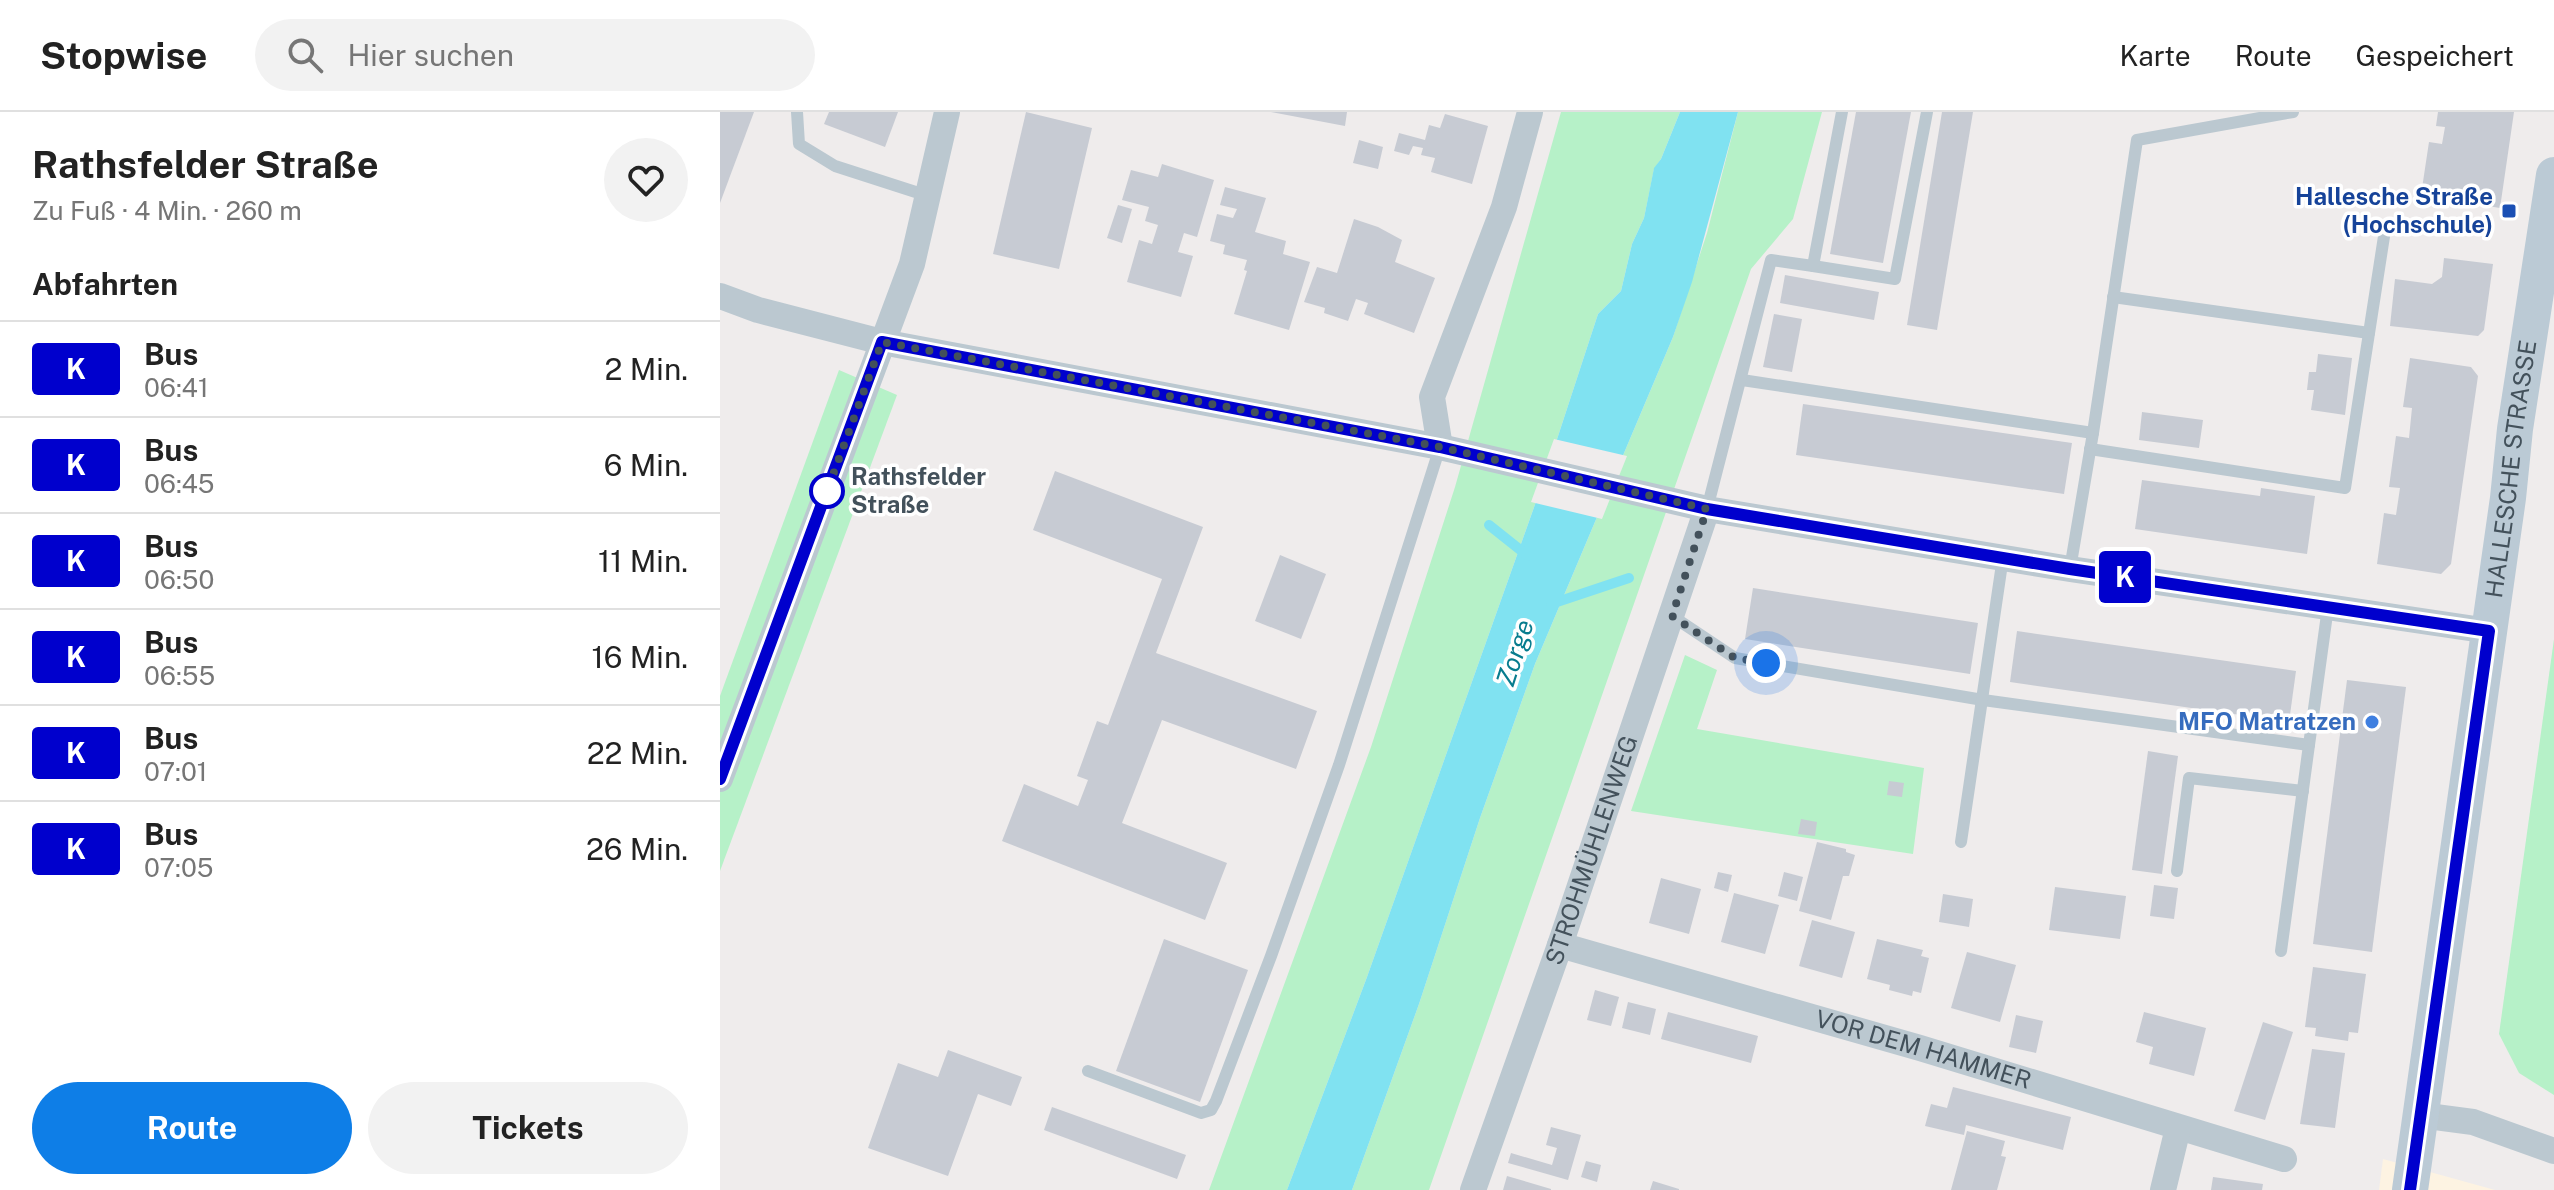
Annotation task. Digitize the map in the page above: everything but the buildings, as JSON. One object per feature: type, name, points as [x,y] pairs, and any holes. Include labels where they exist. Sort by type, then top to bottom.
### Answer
[{"type":"main road","name":"HALLESCHE STRASSE","points":[[2410,1190],[2508,498],[2513,444],[2554,175]]},
{"type":"street","points":[[720,779],[912,264],[947,112]]},
{"type":"street","points":[[1452,450],[1432,397],[1504,207],[1530,112]]},
{"type":"street","points":[[720,296],[758,310],[882,342],[1452,450],[1707,509],[2070,569],[2489,631]]},
{"type":"street","name":"STROHMÜHLENWEG","points":[[1473,1190],[1560,945],[1707,509]]},
{"type":"street","name":"VOR DEM HAMMER","points":[[1560,945],[1920,1048],[2284,1159]]},
{"type":"street","points":[[2420,1115],[2473,1122],[2554,1151]]},
{"type":"street","points":[[2163,1190],[2178,1128]]},
{"type":"lane","points":[[797,112],[799,144],[835,166],[928,196]]},
{"type":"lane","points":[[1813,266],[1842,112]]},
{"type":"lane","points":[[1707,509],[1771,260],[1895,279],[1927,112]]},
{"type":"lane","points":[[2070,569],[2137,140],[2293,112]]},
{"type":"lane","points":[[2090,449],[2345,488],[2385,230]]},
{"type":"lane","points":[[2113,297],[2369,333]]},
{"type":"lane","points":[[1742,380],[2093,433]]},
{"type":"lane","points":[[1088,1071],[1201,1113],[1211,1110],[1271,956],[1452,450]]},
{"type":"lane","points":[[1961,842],[2003,557]]},
{"type":"lane","points":[[2281,951],[2328,607]]},
{"type":"lane","points":[[1672,616],[1735,658],[1983,700],[2309,745]]},
{"type":"lane","points":[[2177,871],[2189,778],[2303,791]]},
{"type":"shaded area","points":[[2383,1159],[2495,1190],[2379,1190]]},
{"type":"green space","points":[[1561,112],[1680,112],[1654,169],[1644,218],[1632,244],[1621,291],[1598,314],[1543,482],[1367,977],[1287,1190],[1209,1190],[1371,747],[1455,487]]},
{"type":"green space","points":[[1738,112],[1822,112],[1793,219],[1751,269],[1429,1190],[1352,1190],[1535,664],[1673,337],[1707,233]]},
{"type":"green space","points":[[839,370],[897,395],[720,871],[720,696]]},
{"type":"green space","points":[[2554,639],[2554,1095],[2519,1073],[2499,1034]]},
{"type":"green space","points":[[1685,655],[1717,670],[1697,729],[1924,768],[1913,854],[1631,811]]},
{"type":"water","name":"Zorge","points":[[1680,112],[1738,112],[1692,282],[1673,337],[1535,664],[1352,1190],[1287,1190],[1367,977],[1543,482],[1598,314],[1621,291],[1632,244],[1644,218],[1654,168],[1661,159]]},
{"type":"pier","points":[[1554,439],[1627,456],[1602,519],[1531,502]]},
{"type":"waterway","points":[[1489,525],[1528,556]]},
{"type":"waterway","points":[[1551,604],[1629,578]]},
{"type":"bus line","name":"K","points":[[720,779],[882,342],[1440,447],[1707,509],[2070,569],[2489,631],[2410,1190]]},
{"type":"place","name":"Hallesche Straße (Hochschule)","points":[[2509,211]]},
{"type":"place","name":"Rathsfelder Straße","points":[[827,491]]},
{"type":"place","name":"MFO Matratzen","points":[[2372,722]]},
{"type":"route","points":[[827,491],[823,502],[882,342],[1440,447],[1707,509],[1672,616],[1735,658],[1766,663]]}]
